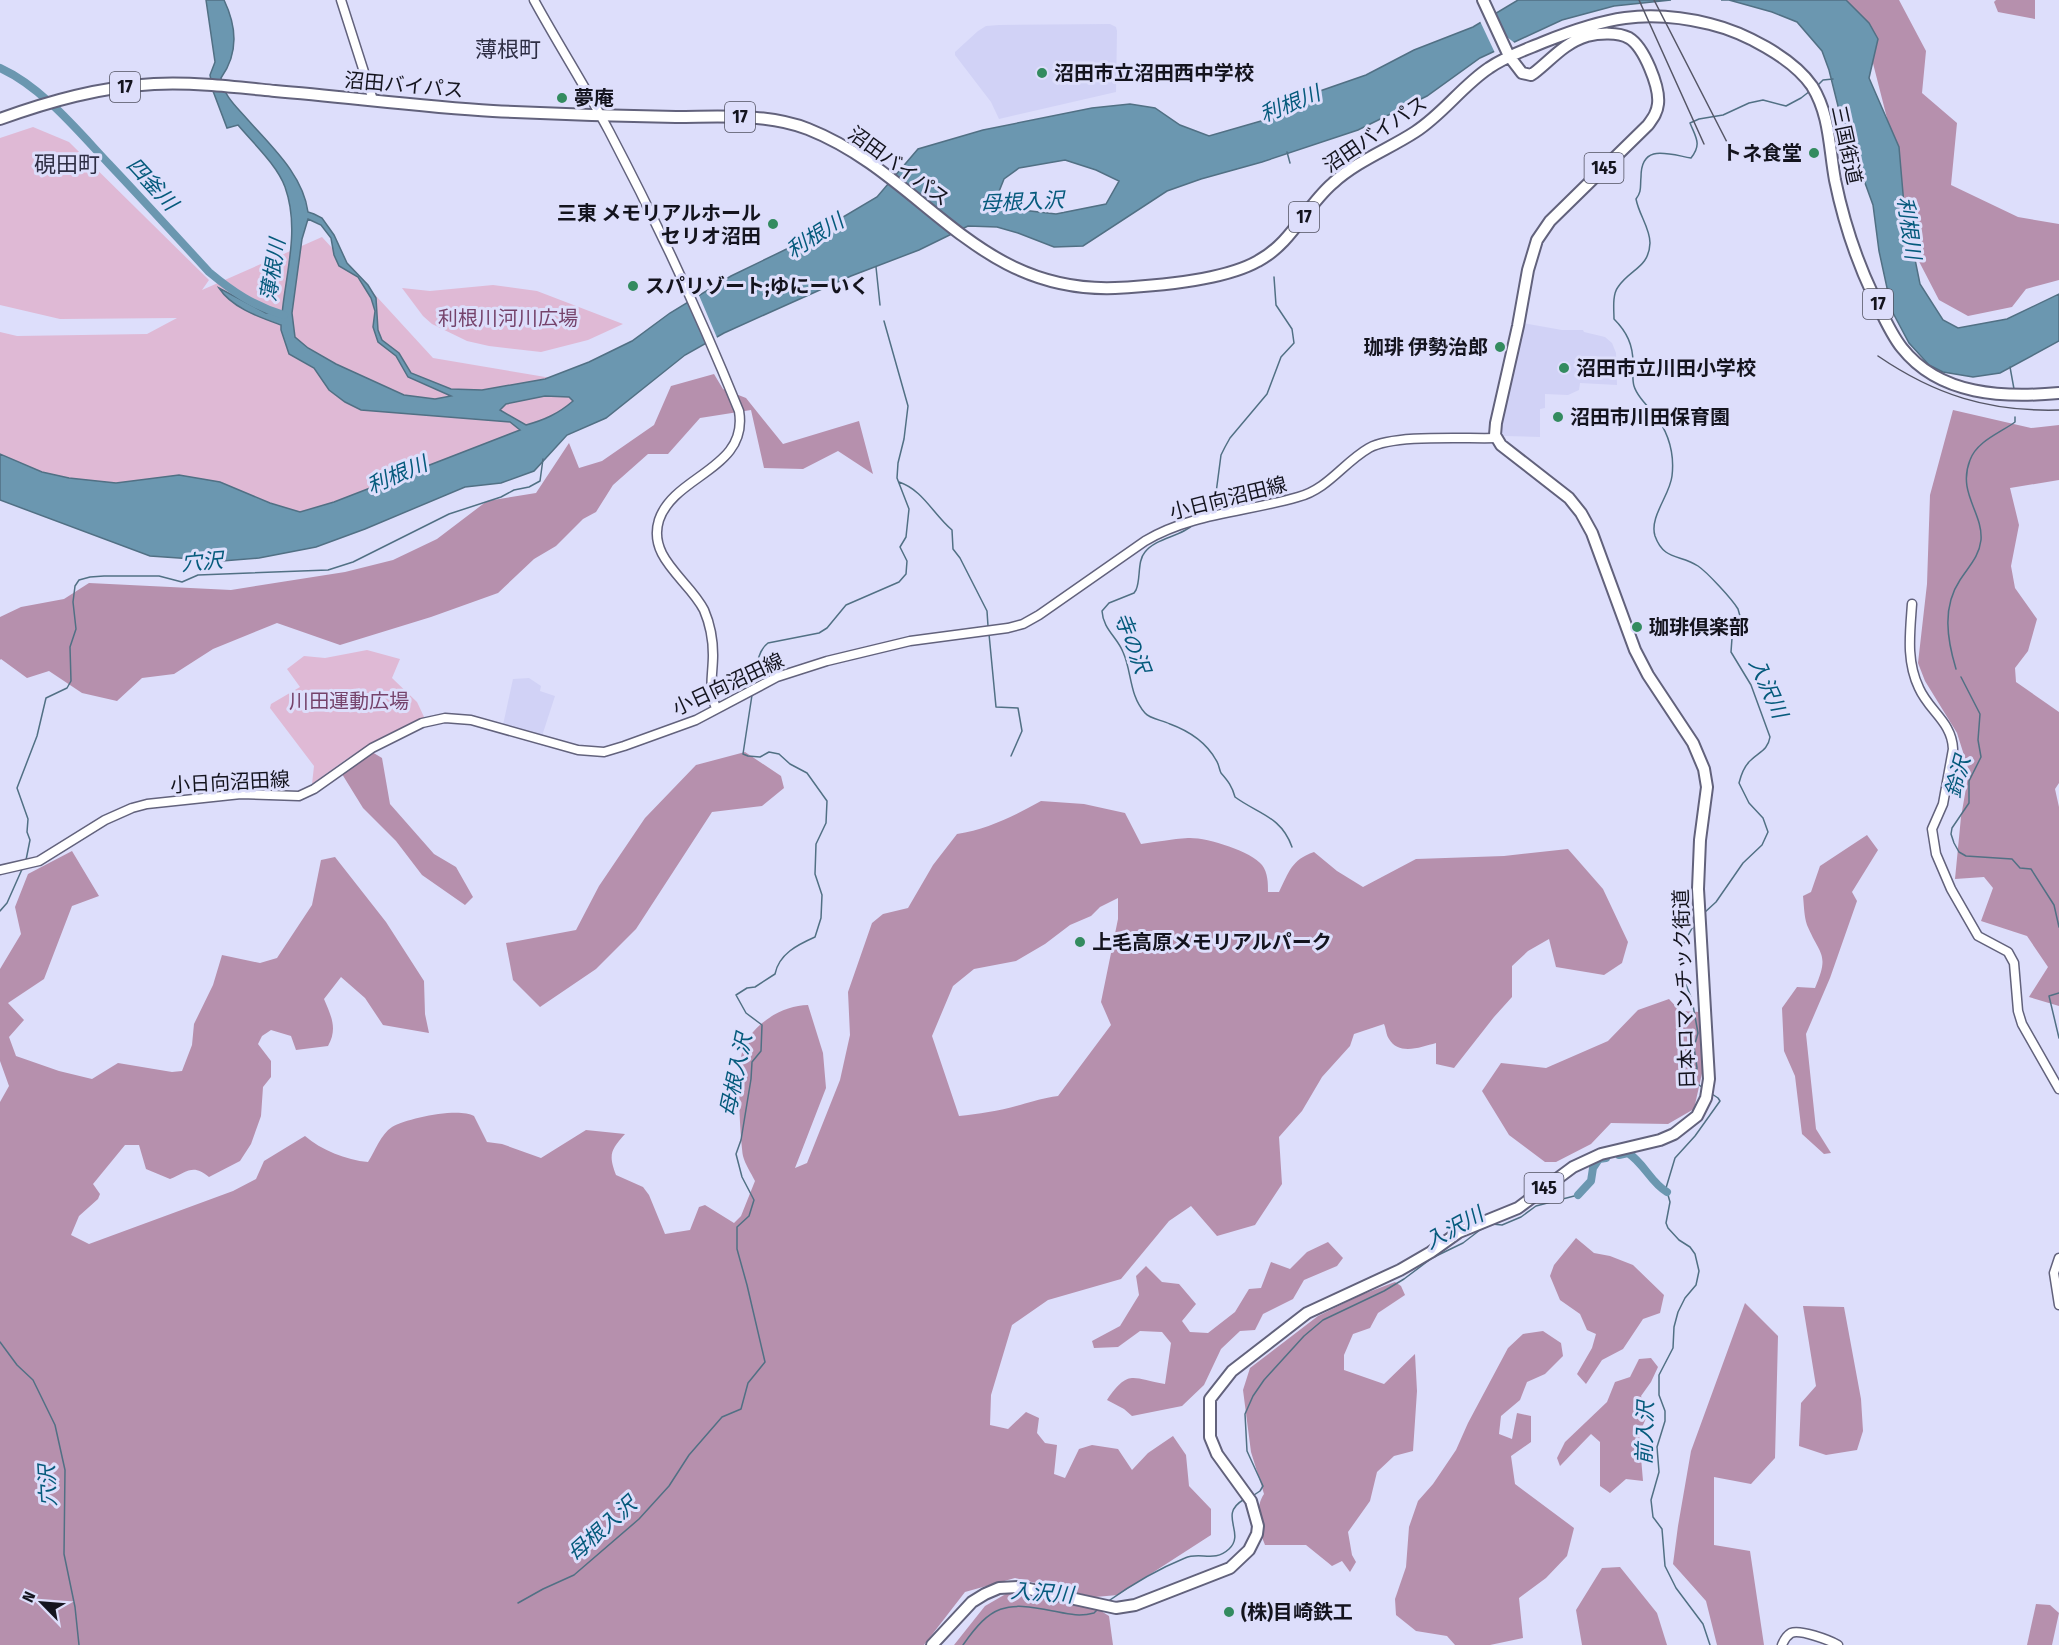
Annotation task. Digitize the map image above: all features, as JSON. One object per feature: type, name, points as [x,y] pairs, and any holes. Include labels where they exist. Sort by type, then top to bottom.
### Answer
[{"type":"highway","points":[[1483,0],[1507,51]]},
{"type":"highway","name":"三国街道","points":[[1507,51],[1602,21],[1641,16],[1670,17],[1716,25],[1743,36],[1793,66],[1814,91],[1826,121],[1836,185],[1859,262],[1887,323],[1900,345],[1916,363],[1928,372],[1958,387],[1996,394],[2059,393]]},
{"type":"highway","name":"145","points":[[1496,438],[1500,405],[1528,270],[1537,240],[1550,221],[1648,125],[1658,106],[1657,92],[1646,59],[1638,46],[1624,36],[1585,37],[1562,48],[1531,75],[1518,70],[1507,51]]},
{"type":"highway","name":"沼田バイパス","points":[[0,119],[63,98],[126,87],[189,84],[489,111],[601,116],[743,117],[778,120],[819,134],[869,164],[993,258],[1025,273],[1063,284],[1121,288],[1232,272],[1249,266],[1280,247],[1334,182],[1349,170],[1414,133],[1507,51]]},
{"type":"highway","name":"日本ロマンチック街道","points":[[932,1645],[972,1602],[999,1588],[1020,1587],[1116,1608],[1134,1605],[1230,1568],[1249,1550],[1257,1534],[1258,1526],[1251,1501],[1217,1454],[1210,1437],[1210,1399],[1232,1371],[1307,1313],[1401,1270],[1459,1232],[1518,1208],[1587,1159],[1674,1134],[1697,1116],[1706,1098],[1710,1079],[1698,889],[1700,840],[1707,787],[1704,770],[1693,743],[1648,675],[1635,650],[1592,533],[1581,513],[1569,498],[1506,450],[1496,438]]},
{"type":"main road","points":[[341,0],[373,100]]},
{"type":"main road","points":[[534,0],[601,116],[650,209],[685,282],[739,411],[741,419],[738,435],[728,453],[670,503],[662,513],[657,531],[659,547],[668,563],[697,599],[710,628],[713,654],[710,694],[716,708]]},
{"type":"main road","name":"小日向沼田線","points":[[0,870],[27,864],[52,854],[118,814],[147,804],[241,794],[299,796],[314,789],[372,748],[434,719],[471,720],[578,750],[604,752],[696,720],[777,677],[827,661],[910,641],[985,632],[1023,624],[1160,532],[1195,519],[1308,494],[1324,485],[1359,455],[1376,445],[1401,440],[1496,438]]},
{"type":"main road","points":[[1912,604],[1909,654],[1911,665],[1918,688],[1946,724],[1953,741],[1943,804],[1932,829],[1936,854],[1951,890],[1978,936],[2008,952],[2014,963],[2018,1011],[2022,1024],[2059,1089]]},
{"type":"main road","points":[[2059,1258],[2054,1273],[2059,1305]]},
{"type":"main road","points":[[1782,1645],[1791,1633],[1799,1632],[1838,1645]]},
{"type":"shaded area","points":[[1832,0],[1899,0],[1926,51],[1922,93],[1957,123],[1951,185],[2018,217],[2059,224],[2059,280],[2026,289],[2012,307],[1968,316],[1939,300],[1896,217],[1902,177],[1864,28]]},
{"type":"shaded area","points":[[1996,0],[2035,0],[2035,19],[1998,12],[1994,2]]},
{"type":"shaded area","name":"沼田市立沼田西中学校","points":[[1110,24],[1116,27],[1117,31],[1116,92],[999,119],[991,102],[955,55],[955,52],[986,26]]},
{"type":"shaded area","name":"沼田市立川田小学校","points":[[1523,323],[1562,330],[1583,330],[1605,337],[1612,343],[1616,353],[1617,385],[1580,383],[1579,390],[1568,395],[1545,394],[1545,408],[1540,409],[1540,437],[1503,436],[1499,433]]},
{"type":"shaded area","points":[[714,374],[723,389],[746,398],[783,444],[859,421],[873,474],[838,451],[803,469],[764,468],[751,410],[700,418],[668,454],[648,454],[613,485],[596,512],[583,519],[556,546],[534,559],[498,593],[431,617],[340,645],[277,623],[213,649],[174,674],[142,678],[117,701],[82,693],[49,671],[27,678],[0,660],[0,617],[21,607],[64,599],[89,583],[231,590],[345,572],[393,560],[437,539],[487,501],[536,493],[569,443],[579,468],[602,461],[654,425],[671,386]]},
{"type":"shaded area","points":[[1953,410],[2031,428],[2059,425],[2059,480],[2010,488],[2019,525],[2011,566],[2015,588],[2037,619],[2028,651],[2015,668],[2016,682],[2059,712],[2059,783],[2055,789],[2059,807],[2059,1006],[2029,997],[2048,967],[2027,936],[1981,921],[1993,888],[1984,877],[1955,879],[1961,817],[1969,771],[1957,733],[1925,681],[1918,663],[1927,584],[1930,495]]},
{"type":"shaded area","points":[[529,678],[541,686],[540,691],[555,696],[542,736],[503,725],[513,679]]},
{"type":"shaded area","points":[[367,749],[382,758],[390,804],[434,854],[456,867],[473,897],[465,905],[422,875],[396,841],[363,808],[342,774]]},
{"type":"shaded area","points":[[745,752],[781,776],[784,788],[762,806],[712,812],[636,929],[596,969],[540,1007],[513,980],[506,943],[576,930],[599,886],[645,818],[696,765]]},
{"type":"shaded area","points":[[1041,801],[1084,804],[1125,813],[1141,844],[1196,838],[1228,846],[1248,855],[1262,865],[1267,875],[1268,892],[1279,892],[1295,863],[1314,852],[1337,871],[1363,887],[1416,859],[1504,856],[1568,849],[1603,889],[1628,942],[1622,963],[1604,975],[1556,967],[1549,939],[1528,951],[1512,966],[1512,997],[1454,1068],[1436,1064],[1436,1043],[1411,1049],[1404,1049],[1393,1044],[1384,1024],[1354,1034],[1350,1046],[1322,1077],[1302,1111],[1279,1137],[1282,1184],[1255,1225],[1217,1236],[1191,1206],[1169,1221],[1121,1279],[1048,1300],[1012,1325],[991,1395],[990,1425],[1008,1429],[1026,1412],[1039,1418],[1037,1433],[1045,1443],[1057,1445],[1054,1474],[1065,1478],[1079,1449],[1092,1445],[1118,1449],[1132,1470],[1148,1453],[1173,1436],[1186,1455],[1189,1486],[1211,1509],[1211,1535],[1118,1595],[1095,1597],[1015,1578],[965,1592],[924,1645],[0,1645],[0,1102],[9,1086],[0,1061],[0,969],[21,934],[15,907],[28,874],[72,851],[99,896],[72,906],[44,979],[8,1003],[24,1020],[9,1037],[16,1056],[59,1071],[92,1079],[118,1063],[172,1072],[182,1071],[192,1045],[194,1024],[213,985],[222,955],[260,963],[277,958],[312,905],[321,860],[335,857],[386,922],[424,981],[425,1014],[429,1033],[383,1025],[365,998],[341,977],[324,999],[333,1028],[328,1046],[296,1050],[291,1036],[271,1030],[262,1036],[258,1044],[271,1061],[271,1077],[263,1087],[261,1116],[251,1144],[240,1161],[209,1177],[199,1170],[190,1170],[170,1179],[146,1169],[139,1145],[125,1145],[93,1184],[100,1194],[98,1199],[79,1216],[71,1235],[89,1244],[233,1191],[256,1179],[264,1161],[305,1136],[334,1154],[368,1162],[381,1138],[392,1127],[421,1117],[445,1113],[474,1116],[487,1142],[502,1144],[541,1158],[586,1130],[625,1134],[612,1153],[616,1175],[643,1187],[649,1195],[665,1234],[690,1230],[699,1207],[705,1205],[734,1223],[741,1216],[755,1181],[743,1156],[739,1102],[741,1058],[747,1040],[753,1032],[779,1012],[808,1005],[823,1053],[826,1088],[795,1168],[807,1163],[840,1080],[850,1035],[848,992],[872,923],[883,914],[908,908],[933,865],[957,834],[1011,817]],"holes":[[[1118,898],[1118,919],[1101,1002],[1111,1025],[1058,1096],[997,1111],[959,1116],[932,1036],[953,986],[974,969],[1016,961],[1045,944],[1070,925],[1091,916],[1100,907]]]},
{"type":"shaded area","points":[[1867,835],[1878,850],[1852,892],[1857,901],[1830,978],[1806,1034],[1816,1129],[1831,1153],[1824,1154],[1802,1134],[1795,1076],[1784,1051],[1782,1008],[1797,987],[1815,988],[1822,968],[1822,955],[1806,922],[1803,896],[1811,892],[1820,866]]},
{"type":"shaded area","points":[[1669,999],[1680,1011],[1700,1012],[1705,1060],[1694,1109],[1668,1124],[1611,1123],[1591,1144],[1556,1162],[1545,1162],[1509,1135],[1482,1091],[1501,1063],[1546,1068],[1608,1041],[1638,1010]]},
{"type":"shaded area","points":[[1576,1238],[1594,1253],[1610,1256],[1633,1265],[1664,1295],[1660,1313],[1643,1319],[1623,1349],[1602,1360],[1586,1384],[1577,1374],[1592,1348],[1596,1334],[1587,1330],[1580,1314],[1560,1300],[1550,1276],[1554,1265]]},
{"type":"shaded area","points":[[1328,1242],[1343,1258],[1337,1266],[1304,1280],[1293,1299],[1263,1314],[1255,1330],[1240,1331],[1221,1349],[1204,1385],[1182,1406],[1132,1416],[1107,1400],[1121,1383],[1132,1378],[1165,1384],[1171,1343],[1162,1332],[1140,1331],[1118,1347],[1094,1348],[1092,1341],[1120,1326],[1139,1295],[1136,1276],[1146,1266],[1162,1282],[1179,1284],[1196,1304],[1182,1321],[1190,1332],[1208,1333],[1235,1312],[1249,1289],[1261,1288],[1271,1262],[1290,1269],[1307,1252]]},
{"type":"shaded area","points":[[1395,1282],[1401,1286],[1405,1295],[1378,1313],[1370,1328],[1353,1334],[1344,1355],[1344,1370],[1384,1384],[1415,1354],[1417,1391],[1413,1451],[1394,1456],[1377,1472],[1370,1501],[1348,1532],[1352,1555],[1356,1562],[1350,1572],[1342,1561],[1332,1566],[1306,1545],[1265,1545],[1259,1526],[1258,1513],[1264,1494],[1251,1452],[1243,1390],[1250,1368],[1318,1316],[1361,1295]]},
{"type":"shaded area","points":[[1745,1303],[1778,1336],[1775,1458],[1751,1484],[1714,1477],[1714,1545],[1750,1551],[1764,1645],[1717,1645],[1706,1601],[1673,1564],[1691,1451]]},
{"type":"shaded area","points":[[1803,1306],[1844,1307],[1861,1399],[1863,1431],[1857,1450],[1826,1455],[1799,1446],[1801,1403],[1816,1386]]},
{"type":"shaded area","points":[[1543,1331],[1561,1343],[1563,1356],[1545,1374],[1527,1382],[1520,1400],[1501,1416],[1499,1434],[1512,1439],[1517,1413],[1531,1416],[1531,1442],[1511,1456],[1515,1484],[1574,1528],[1567,1556],[1546,1578],[1519,1598],[1523,1638],[1490,1645],[1455,1645],[1447,1636],[1416,1631],[1396,1615],[1395,1599],[1406,1567],[1409,1527],[1418,1501],[1433,1484],[1456,1450],[1508,1348],[1523,1334]]},
{"type":"shaded area","points":[[1651,1358],[1658,1367],[1641,1396],[1648,1414],[1639,1434],[1643,1481],[1626,1479],[1610,1493],[1600,1486],[1600,1442],[1591,1434],[1560,1466],[1557,1458],[1565,1442],[1607,1402],[1615,1382],[1630,1377],[1639,1359]]},
{"type":"shaded area","points":[[1620,1567],[1657,1613],[1667,1645],[1582,1645],[1576,1610],[1602,1568]]},
{"type":"shaded area","points":[[1011,1591],[1088,1603],[1109,1616],[1113,1645],[954,1645],[985,1606]]},
{"type":"shaded area","points":[[2036,1604],[2050,1605],[2059,1613],[2052,1645],[2027,1645]]},
{"type":"green space","points":[[33,127],[69,142],[209,280],[202,290],[322,237],[433,358],[623,390],[261,537],[0,486],[0,332],[17,336],[147,334],[177,318],[60,319],[0,305],[0,138]]},
{"type":"green space","name":"利根川河川広場","points":[[493,285],[537,291],[623,324],[588,340],[541,352],[489,346],[467,341],[432,324],[402,288],[430,291]]},
{"type":"green space","name":"川田運動広場","points":[[367,650],[400,659],[392,678],[417,702],[425,719],[379,739],[312,784],[314,766],[270,708],[271,704],[300,687],[287,669],[304,656],[325,658]]},
{"type":"water","name":"利根川","points":[[206,0],[224,0],[234,30],[231,59],[221,78],[225,91],[235,106],[285,162],[300,186],[308,212],[322,218],[334,235],[347,263],[368,285],[376,298],[378,330],[382,340],[399,353],[411,373],[451,389],[482,390],[545,379],[589,362],[632,341],[670,313],[731,276],[801,242],[877,197],[918,149],[983,130],[1092,108],[1130,104],[1155,108],[1180,125],[1209,136],[1268,119],[1317,92],[1366,75],[1414,50],[1473,27],[1518,0],[1671,0],[1614,6],[1562,20],[1480,58],[1427,96],[1358,130],[1167,191],[1083,246],[1054,247],[997,227],[968,226],[919,250],[851,276],[724,333],[685,355],[606,418],[567,435],[534,471],[501,483],[465,487],[316,547],[259,558],[222,561],[150,556],[0,500],[0,454],[42,472],[69,478],[116,483],[179,475],[220,482],[270,503],[300,512],[334,502],[520,430],[510,422],[361,410],[329,390],[314,368],[289,354],[281,325],[247,311],[224,295],[219,288],[266,313],[282,314],[292,235],[289,203],[281,179],[238,125],[227,128],[213,91],[210,75],[215,62]],"holes":[[[1065,160],[1096,170],[1119,181],[1106,204],[1056,214],[1022,210],[1014,197],[998,194],[1004,179],[1019,168]],[[308,219],[321,225],[331,238],[339,266],[358,277],[371,298],[375,311],[373,327],[378,342],[396,356],[408,377],[451,396],[435,399],[404,395],[336,364],[308,348],[295,337],[292,313],[302,239]],[[545,396],[569,397],[573,401],[551,416],[526,425],[500,410],[506,404]]]},
{"type":"water","points":[[1729,0],[1846,0],[1869,23],[1878,39],[1869,78],[1899,147],[1904,205],[1920,284],[1943,320],[1958,328],[2007,319],[2059,294],[2059,341],[2000,373],[1973,377],[1943,372],[1929,365],[1909,343],[1892,311],[1879,251],[1873,205],[1840,114],[1822,51],[1797,22],[1772,12]]},
{"type":"pier","points":[[1492,12],[1507,37],[1516,44],[1495,53],[1479,19]]},
{"type":"pier","points":[[698,293],[718,340],[708,345],[688,299]]},
{"type":"waterway","name":"四釜川","points":[[0,68],[30,86],[59,111],[209,272],[244,298],[284,315]]},
{"type":"waterway","name":"入沢川","points":[[1818,85],[1823,80],[1833,79]]},
{"type":"waterway","name":"入沢川","points":[[1704,913],[1716,902],[1743,863],[1762,845],[1768,832],[1763,818],[1749,803],[1739,783],[1746,765],[1765,748],[1770,737],[1751,685],[1731,652],[1732,638],[1740,616],[1738,609],[1702,569],[1663,550],[1655,536],[1655,521],[1672,476],[1671,450],[1663,426],[1635,390],[1632,350],[1626,334],[1614,319],[1614,298],[1618,287],[1643,263],[1649,251],[1648,232],[1636,199],[1640,191],[1642,166],[1646,159],[1657,153],[1691,158],[1697,145],[1690,123],[1699,119],[1723,115],[1749,103],[1763,100],[1786,106],[1810,91]]},
{"type":"waterway","name":"寺の沢","points":[[1287,152],[1290,163]]},
{"type":"waterway","name":"母根入沢","points":[[876,267],[880,305]]},
{"type":"waterway","name":"寺の沢","points":[[1201,515],[1216,493],[1221,455],[1225,447],[1267,394],[1281,357],[1294,343],[1292,329],[1276,305],[1274,277]]},
{"type":"waterway","name":"母根入沢","points":[[754,685],[759,656],[768,643],[819,633],[827,628],[846,605],[899,582],[906,574],[907,561],[900,547],[906,537],[909,509],[897,478],[908,406],[884,321]]},
{"type":"waterway","name":"鈴沢","points":[[2010,367],[2014,389]]},
{"type":"waterway","name":"鈴沢","points":[[1956,669],[1950,646],[1948,612],[1954,590],[1976,556],[1981,540],[1981,530],[1968,492],[1967,472],[1973,453],[1990,438],[2015,422],[2015,417]]},
{"type":"waterway","name":"穴沢","points":[[26,860],[30,840],[27,832],[28,819],[17,788],[37,736],[46,698],[67,688],[71,681],[70,647],[76,629],[73,602],[75,586],[79,580],[104,576],[159,576],[182,582],[198,575],[328,570],[353,562],[449,514],[501,497],[514,490],[529,487],[540,481],[543,459]]},
{"type":"waterway","points":[[899,482],[921,496],[952,530],[953,549],[960,558],[987,611],[988,626]]},
{"type":"waterway","name":"寺の沢","points":[[1195,523],[1190,528],[1156,543],[1145,552],[1141,560],[1136,590],[1134,593],[1109,603],[1102,611],[1103,617],[1123,652],[1133,691],[1145,713],[1184,730],[1202,743],[1217,762],[1235,797],[1282,828],[1292,847]]},
{"type":"waterway","points":[[989,634],[996,707],[1018,708],[1022,731],[1011,756]]},
{"type":"waterway","name":"鈴沢","points":[[1961,677],[1980,714],[1978,740],[1981,757],[1969,781],[1969,803],[1952,828],[1954,843],[1959,852],[1966,856],[2012,859],[2020,868],[2031,869],[2054,905],[2059,927]]},
{"type":"waterway","name":"母根入沢","points":[[518,1603],[574,1575],[639,1519],[669,1486],[689,1455],[722,1417],[741,1409],[748,1383],[765,1362],[737,1249],[737,1227],[749,1216],[754,1200],[742,1177],[736,1154],[741,1140],[752,1062],[761,1051],[762,1025],[746,1013],[736,995],[747,988],[755,987],[775,974],[780,961],[785,956],[795,947],[815,937],[821,918],[822,895],[815,874],[816,844],[826,823],[827,801],[807,773],[790,764],[779,754],[769,752],[760,757],[743,754],[752,695]]},
{"type":"waterway","name":"穴沢","points":[[0,911],[7,903],[23,867]]},
{"type":"waterway","name":"入沢川","points":[[1695,923],[1681,948],[1678,964],[1692,1000],[1698,1033],[1694,1047],[1697,1068],[1694,1078],[1695,1082],[1703,1088]]},
{"type":"waterway","points":[[2059,993],[2049,996],[2059,1038]]},
{"type":"waterway","name":"前入沢","points":[[1710,1645],[1703,1624],[1676,1588],[1665,1566],[1662,1529],[1653,1517],[1651,1500],[1659,1472],[1657,1447],[1665,1421],[1665,1411],[1659,1395],[1659,1375],[1673,1348],[1674,1327],[1678,1312],[1685,1298],[1696,1285],[1699,1271],[1695,1254],[1690,1247],[1679,1240],[1666,1223],[1670,1202],[1666,1188],[1675,1158],[1695,1136],[1720,1101],[1712,1094]]},
{"type":"waterway","name":"入沢川","points":[[1619,1155],[1628,1153],[1634,1157],[1656,1184],[1667,1192]]},
{"type":"waterway","name":"入沢川","points":[[1578,1195],[1591,1181],[1593,1168],[1599,1159],[1606,1158]]},
{"type":"waterway","name":"入沢川","points":[[1254,1495],[1263,1486],[1247,1451],[1245,1414],[1264,1380],[1304,1336],[1323,1320],[1384,1291],[1432,1258],[1463,1243],[1480,1230],[1492,1224],[1502,1225],[1521,1217],[1536,1206],[1578,1195]]},
{"type":"waterway","name":"穴沢","points":[[0,1342],[17,1365],[33,1380],[55,1425],[65,1470],[64,1554],[75,1607],[79,1645]]},
{"type":"waterway","name":"入沢川","points":[[1107,1602],[1175,1562],[1191,1556],[1218,1555],[1229,1549],[1235,1537],[1233,1512],[1243,1500]]},
{"type":"waterway","name":"入沢川","points":[[963,1645],[982,1621],[1000,1609],[1023,1606],[1078,1615],[1094,1613],[1098,1609]]},
{"type":"railway","points":[[1639,0],[1704,144]]},
{"type":"railway","points":[[1654,0],[1731,150]]},
{"type":"railway","points":[[1878,356],[1920,381],[1964,398],[2009,408],[2059,410]]},
{"type":"place","name":"沼田市立沼田西中学校","points":[[1042,73]]},
{"type":"place","name":"夢庵","points":[[562,98]]},
{"type":"place","name":"トネ食堂","points":[[1814,153]]},
{"type":"place","name":"三東 メモリアルホール セリオ沼田","points":[[773,224]]},
{"type":"place","name":"スパリゾート;ゆにーいく","points":[[633,286]]},
{"type":"place","name":"珈琲 伊勢治郎","points":[[1500,347]]},
{"type":"place","name":"沼田市立川田小学校","points":[[1564,368]]},
{"type":"place","name":"沼田市川田保育園","points":[[1558,417]]},
{"type":"place","name":"珈琲倶楽部","points":[[1637,627]]},
{"type":"place","name":"上毛高原メモリアルパーク","points":[[1080,942]]},
{"type":"place","name":"(株)目崎鉄工","points":[[1229,1612]]},
{"type":"district","name":"薄根町","points":[[508,49]]},
{"type":"district","name":"硯田町","points":[[67,164]]},
{"type":"water label","name":"薄根川","points":[[273,270]]}]
